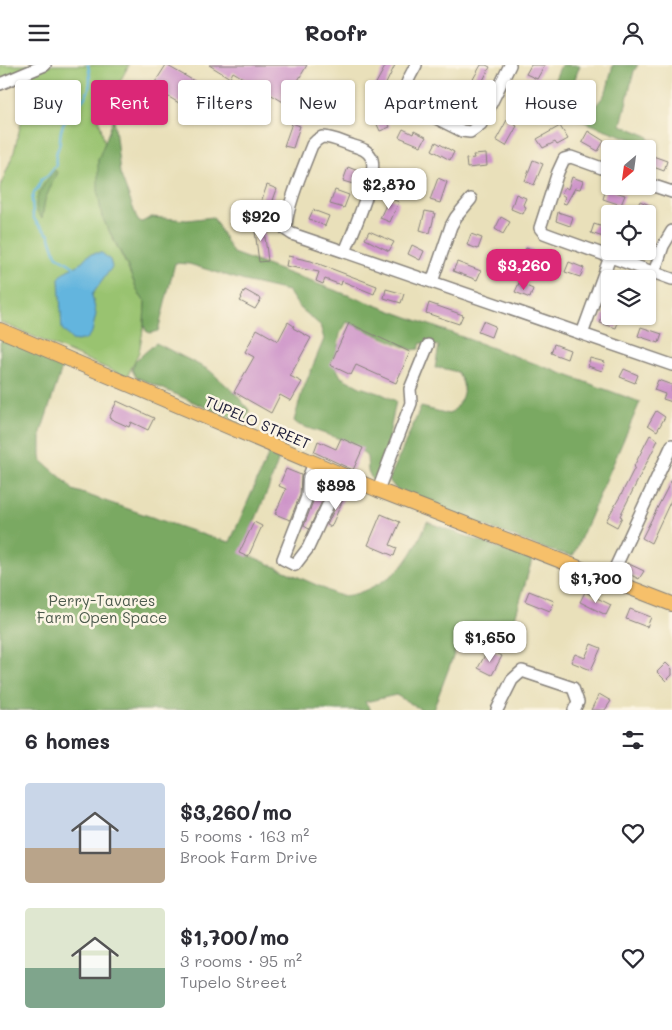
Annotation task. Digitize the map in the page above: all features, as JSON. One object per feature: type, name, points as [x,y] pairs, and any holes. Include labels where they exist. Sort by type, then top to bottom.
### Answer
[{"type":"main road","name":"TUPELO STREET","points":[[0,330],[378,490],[608,581],[672,604]]},
{"type":"street","points":[[0,84],[45,65]]},
{"type":"street","points":[[416,65],[405,89],[405,97],[408,104],[466,132],[470,132],[481,124],[510,65]]},
{"type":"street","points":[[346,252],[374,171],[374,163],[369,154],[363,149],[332,138],[322,137],[317,139],[312,145],[295,190],[286,223],[286,230],[292,234],[672,365]]},
{"type":"street","points":[[601,168],[571,157],[564,159],[540,228],[544,233],[552,237],[601,254]]},
{"type":"street","points":[[656,187],[672,192]]},
{"type":"street","points":[[432,282],[451,227],[456,217],[471,199]]},
{"type":"street","points":[[655,270],[663,247],[672,231]]},
{"type":"street","points":[[582,334],[609,260]]},
{"type":"street","points":[[618,260],[646,270]]},
{"type":"street","points":[[656,274],[672,279]]},
{"type":"street","points":[[378,490],[412,403],[410,389],[428,345]]},
{"type":"street","points":[[608,581],[672,445]]},
{"type":"street","points":[[314,463],[308,479],[307,497],[284,559],[295,565],[308,548],[343,475]]},
{"type":"street","points":[[308,486],[333,494]]},
{"type":"street","points":[[497,710],[512,680],[522,671],[573,688],[578,702],[574,710]]},
{"type":"green space","points":[[0,65],[129,65],[121,80],[91,80],[91,125],[100,125],[105,144],[98,160],[102,217],[139,294],[145,302],[144,325],[139,352],[127,377],[0,322],[0,187],[14,152],[20,125],[81,125],[81,80],[31,80],[32,77],[24,68],[0,79]]},
{"type":"green space","points":[[561,65],[580,65],[574,80],[555,80]]},
{"type":"green space","points":[[613,65],[638,65],[634,71],[621,125],[648,136],[650,140],[634,140],[592,125],[596,125],[596,104],[605,93]]},
{"type":"green space","points":[[111,125],[115,125],[120,173],[138,221],[142,222],[151,217],[187,220],[213,217],[233,253],[640,402],[573,556],[548,550],[399,493],[389,480],[421,407],[449,414],[458,405],[462,397],[464,388],[457,372],[435,368],[439,346],[421,343],[419,349],[412,350],[347,322],[340,334],[335,365],[341,377],[360,387],[396,401],[380,480],[374,483],[368,471],[367,457],[357,446],[299,425],[294,421],[302,392],[324,339],[320,325],[299,307],[288,291],[248,282],[189,264],[175,263],[158,331],[150,333],[146,331],[144,325],[145,302],[139,294],[126,263],[102,217],[98,194],[98,160]]},
{"type":"green space","points":[[55,170],[57,172],[45,200],[42,218],[36,206],[37,200],[43,186]]},
{"type":"green space","name":"Perry-Tavares Farm Open Space","points":[[4,338],[63,365],[41,432],[41,455],[42,461],[73,490],[210,537],[230,542],[270,451],[279,458],[242,552],[339,595],[355,594],[368,589],[398,570],[411,555],[427,522],[532,560],[506,649],[459,641],[433,710],[422,710],[396,695],[365,702],[371,710],[0,710],[0,342]]},
{"type":"green space","points":[[156,343],[209,370],[235,393],[249,410],[246,425],[136,377],[132,370],[135,361]]},
{"type":"water","points":[[102,253],[110,260],[112,267],[92,295],[96,314],[92,332],[86,339],[72,340],[62,329],[59,279],[65,271],[78,265],[91,254]]},
{"type":"building","points":[[166,65],[192,80],[178,80],[178,102],[168,97],[168,80],[156,80]]},
{"type":"building","points":[[209,65],[307,65],[298,80],[281,80],[281,101],[271,95],[271,80],[246,80],[233,72],[230,78]]},
{"type":"building","points":[[386,65],[395,65],[388,80],[378,80]]},
{"type":"building","points":[[481,65],[490,67],[483,80],[473,80]]},
{"type":"building","points":[[531,65],[545,65],[537,79],[526,74]]},
{"type":"building","points":[[506,122],[506,125],[517,126],[506,146],[496,140]]},
{"type":"building","points":[[291,125],[300,126],[293,148],[284,146]]},
{"type":"building","points":[[377,125],[389,125],[390,127],[380,131]]},
{"type":"building","points":[[560,126],[568,139],[557,145],[555,142],[543,148],[537,139]]},
{"type":"building","points":[[403,129],[413,134],[414,131],[426,137],[421,146],[399,137]]},
{"type":"building","points":[[588,131],[602,140],[598,151],[582,142]]},
{"type":"building","points":[[436,142],[454,152],[450,160],[432,150]]},
{"type":"building","points":[[486,154],[487,166],[467,168],[466,159],[474,158],[473,155]]},
{"type":"building","points":[[656,157],[667,161],[664,171],[656,168]]},
{"type":"building","points":[[533,160],[543,164],[534,185],[525,181]]},
{"type":"building","points":[[348,167],[358,171],[353,184],[343,181]]},
{"type":"building","points":[[572,177],[583,181],[580,189],[575,188],[566,204],[563,203],[565,197],[561,194],[565,187],[568,189]]},
{"type":"building","points":[[438,178],[447,182],[440,203],[430,200]]},
{"type":"building","points":[[267,185],[277,189],[270,209],[260,205]]},
{"type":"building","points":[[335,190],[349,195],[344,208],[330,204]]},
{"type":"building","points":[[516,194],[526,198],[523,205],[526,207],[523,214],[511,209]]},
{"type":"building","points":[[604,195],[625,195],[621,205],[603,199]]},
{"type":"building","points":[[389,198],[399,202],[390,222],[380,218]]},
{"type":"building","points":[[640,201],[649,205],[638,205]]},
{"type":"building","points":[[313,210],[329,216],[325,226],[309,219]]},
{"type":"building","points":[[425,211],[435,213],[430,233],[420,230]]},
{"type":"building","points":[[558,212],[573,217],[570,226],[556,221]]},
{"type":"building","points":[[501,217],[510,222],[503,234],[495,229]]},
{"type":"building","points":[[263,221],[268,261],[259,262],[254,223]]},
{"type":"building","points":[[594,224],[601,226],[601,236],[591,233]]},
{"type":"building","points":[[369,231],[394,242],[389,251],[365,239]]},
{"type":"building","points":[[471,234],[482,238],[478,249],[467,245]]},
{"type":"building","points":[[412,245],[424,251],[420,260],[408,254]]},
{"type":"building","points":[[526,248],[552,258],[548,268],[522,258]]},
{"type":"building","points":[[288,256],[311,261],[377,286],[374,294],[342,281],[341,285],[325,279],[323,284],[316,281],[319,272],[286,266]]},
{"type":"building","points":[[457,262],[481,271],[477,280],[453,271]]},
{"type":"building","points":[[569,262],[584,268],[580,277],[565,272]]},
{"type":"building","points":[[519,283],[533,289],[530,298],[515,292]]},
{"type":"building","points":[[386,289],[404,294],[401,303],[384,298]]},
{"type":"building","points":[[245,290],[261,299],[255,309],[240,301]]},
{"type":"building","points":[[429,303],[463,315],[459,324],[426,313]]},
{"type":"building","points":[[483,321],[495,326],[491,337],[478,332]]},
{"type":"building","points":[[288,322],[294,326],[293,328],[311,338],[290,376],[302,382],[291,401],[280,395],[271,413],[234,392],[254,357],[245,352],[257,329],[278,341]]},
{"type":"building","points":[[349,323],[410,352],[396,383],[356,365],[351,375],[330,365]]},
{"type":"building","points":[[606,325],[617,325],[616,328]]},
{"type":"building","points":[[641,327],[662,334],[659,343],[638,336]]},
{"type":"building","points":[[554,344],[570,350],[567,359],[551,353]]},
{"type":"building","points":[[590,358],[605,362],[602,371],[588,366]]},
{"type":"building","points":[[624,369],[638,375],[635,383],[620,377]]},
{"type":"building","points":[[658,380],[672,385],[672,402],[663,399],[665,394],[654,390]]},
{"type":"building","points":[[117,401],[154,418],[148,430],[131,422],[129,427],[109,418]]},
{"type":"building","points":[[656,411],[665,417],[657,431],[648,425]]},
{"type":"building","points":[[650,435],[658,440],[620,516],[622,517],[617,527],[606,521]]},
{"type":"building","points":[[341,438],[363,448],[353,470],[314,452],[318,441],[336,449]]},
{"type":"building","points":[[286,469],[301,475],[300,495],[290,520],[275,514],[286,489],[279,486]]},
{"type":"building","points":[[672,479],[672,498],[651,543],[642,538]]},
{"type":"building","points":[[342,493],[345,495],[331,527],[327,525]]},
{"type":"building","points":[[315,496],[323,499],[309,529],[304,526]]},
{"type":"building","points":[[381,514],[400,522],[390,545],[397,548],[394,556],[368,545]]},
{"type":"building","points":[[254,522],[262,526],[248,557],[239,553]]},
{"type":"building","points":[[627,563],[644,571],[639,579],[623,571]]},
{"type":"building","points":[[529,591],[554,601],[550,611],[525,601]]},
{"type":"building","points":[[585,592],[611,605],[606,615],[580,602]]},
{"type":"building","points":[[630,609],[651,617],[647,627],[626,619]]},
{"type":"building","points":[[591,644],[601,648],[591,670],[571,662],[575,654],[585,658]]},
{"type":"building","points":[[493,651],[502,656],[492,675],[478,668],[485,655],[490,657]]},
{"type":"building","points":[[666,663],[672,669],[672,675],[666,681],[657,672]]},
{"type":"building","points":[[599,694],[611,701],[605,710],[591,710]]},
{"type":"waterway","points":[[74,267],[56,255],[49,235],[36,222],[33,216],[32,200],[41,180],[56,165],[56,155],[62,126],[88,92],[90,85],[88,65]]}]
